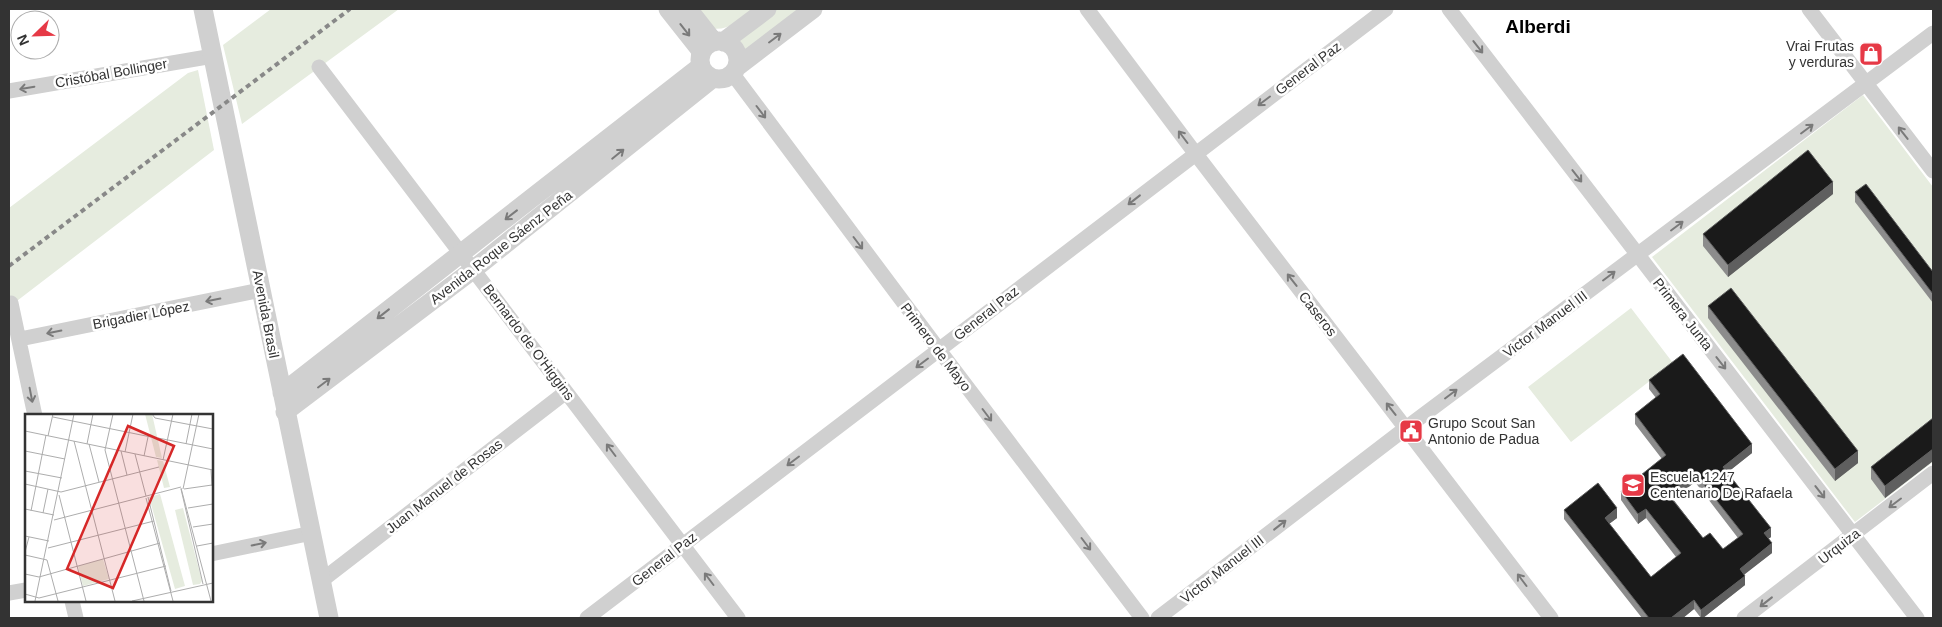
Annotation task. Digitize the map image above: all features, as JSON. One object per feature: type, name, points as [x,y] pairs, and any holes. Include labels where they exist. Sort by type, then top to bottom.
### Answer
[{"type":"street","name":"Avenida Brasil","points":[[203,9],[329,618]]},
{"type":"street","points":[[668,9],[711,56]]},
{"type":"street","points":[[688,9],[724,78],[813,9]]},
{"type":"street","name":"Avenida Roque Sáenz Peña","points":[[285,412],[474,269],[551,208],[595,161],[680,94],[711,56],[766,9]]},
{"type":"street","name":"Caseros","points":[[1087,9],[1195,153],[1552,618]]},
{"type":"street","name":"General Paz","points":[[587,618],[1386,9]]},
{"type":"street","name":"Primera Junta","points":[[1449,9],[1917,618]]},
{"type":"street","points":[[1809,9],[1933,171]]},
{"type":"street","name":"Victor Manuel III","points":[[1158,618],[1406,428],[1933,33]]},
{"type":"street","points":[[711,56],[735,50],[738,61],[734,70]]},
{"type":"street","name":"Cristóbal Bollinger","points":[[9,91],[213,56]]},
{"type":"street","name":"Bernardo de O'Higgins","points":[[319,67],[738,618]]},
{"type":"street","name":"Primero de Mayo","points":[[734,70],[939,350],[1142,618]]},
{"type":"street","name":"Avenida Roque Sáenz Peña","points":[[282,393],[539,193],[595,161]]},
{"type":"street","points":[[539,193],[551,208]]},
{"type":"street","name":"Brigadier López","points":[[20,339],[261,290]]},
{"type":"street","points":[[11,303],[35,414]]},
{"type":"street","name":"Juan Manuel de Rosas","points":[[322,581],[566,392]]},
{"type":"street","name":"Urquiza","points":[[1744,618],[1933,473]]},
{"type":"street","points":[[212,554],[312,533]]},
{"type":"street","points":[[9,593],[25,590]]},
{"type":"street","points":[[72,602],[76,618]]},
{"type":"shaded area","points":[[271,9],[399,9],[242,124],[223,45]]},
{"type":"shaded area","points":[[690,9],[753,9],[731,26],[712,29],[703,27]]},
{"type":"shaded area","points":[[775,9],[803,9],[744,55],[734,41]]},
{"type":"shaded area","points":[[198,70],[214,150],[9,307],[9,208],[188,73]]},
{"type":"shaded area","points":[[1863,95],[1933,187],[1933,462],[1855,522],[1652,257]]},
{"type":"shaded area","points":[[1631,308],[1673,363],[1571,442],[1528,387]]},
{"type":"building","points":[[1808,150],[1833,182],[1728,265],[1703,234]]},
{"type":"building","points":[[1866,184],[1933,272],[1933,294],[1855,192]]},
{"type":"building","points":[[1731,288],[1858,451],[1835,469],[1708,306]]},
{"type":"building","points":[[1683,354],[1752,444],[1723,467],[1771,528],[1764,533],[1772,543],[1740,569],[1745,576],[1701,610],[1694,600],[1671,618],[1649,618],[1564,510],[1598,483],[1617,508],[1605,518],[1651,577],[1681,553],[1646,509],[1638,514],[1621,491],[1666,455],[1635,414],[1660,394],[1649,380]],"holes":[[[1695,473],[1743,534],[1723,549],[1710,533],[1703,538],[1668,494]]]},
{"type":"building","points":[[1933,418],[1933,449],[1885,486],[1871,467]]},
{"type":"railway","points":[[9,266],[350,9]]},
{"type":"place","name":"Vrai Frutas y verduras","points":[[1871,54]]},
{"type":"place","name":"Grupo Scout San Antonio de Padua","points":[[1411,431]]},
{"type":"place","name":"Escuela 1247 Centenario De Rafaela","points":[[1633,485]]},
{"type":"district","name":"Alberdi","points":[[1538,26]]}]
